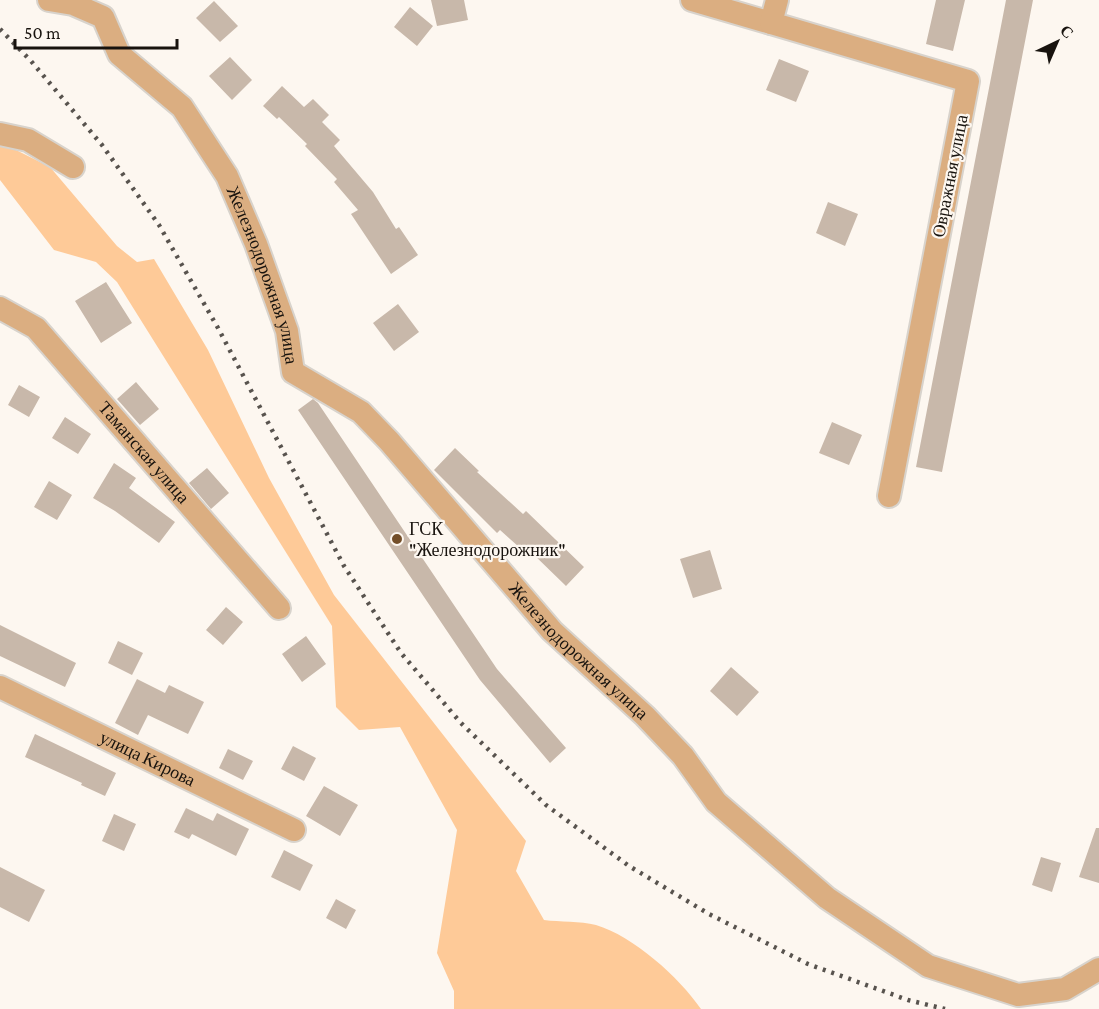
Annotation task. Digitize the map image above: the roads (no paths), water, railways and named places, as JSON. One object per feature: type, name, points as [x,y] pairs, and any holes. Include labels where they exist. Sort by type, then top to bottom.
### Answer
[{"type":"street","name":"Железнодорожная улица","points":[[49,0],[50,2],[75,2],[101,8],[119,54],[182,107],[226,176],[256,244],[287,331],[293,372],[361,412],[389,441],[552,631],[645,716],[682,756],[716,802],[827,898],[928,966],[1018,995],[1065,989],[1099,969]]},
{"type":"street","points":[[692,0],[771,23],[777,0]]},
{"type":"street","name":"Овражная улица","points":[[771,23],[968,81],[889,496]]},
{"type":"street","points":[[0,134],[28,140],[74,167]]},
{"type":"street","name":"Таманская улица","points":[[0,308],[36,328],[279,608]]},
{"type":"street","name":"улица Кирова","points":[[0,687],[294,830]]},
{"type":"railway","points":[[0,29],[31,61],[102,145],[159,225],[218,328],[344,566],[401,653],[461,723],[546,805],[629,866],[709,914],[808,964],[908,1000],[945,1009]]},
{"type":"place","name":"ГСК \"Железнодорожник\"","points":[[397,539]]}]
